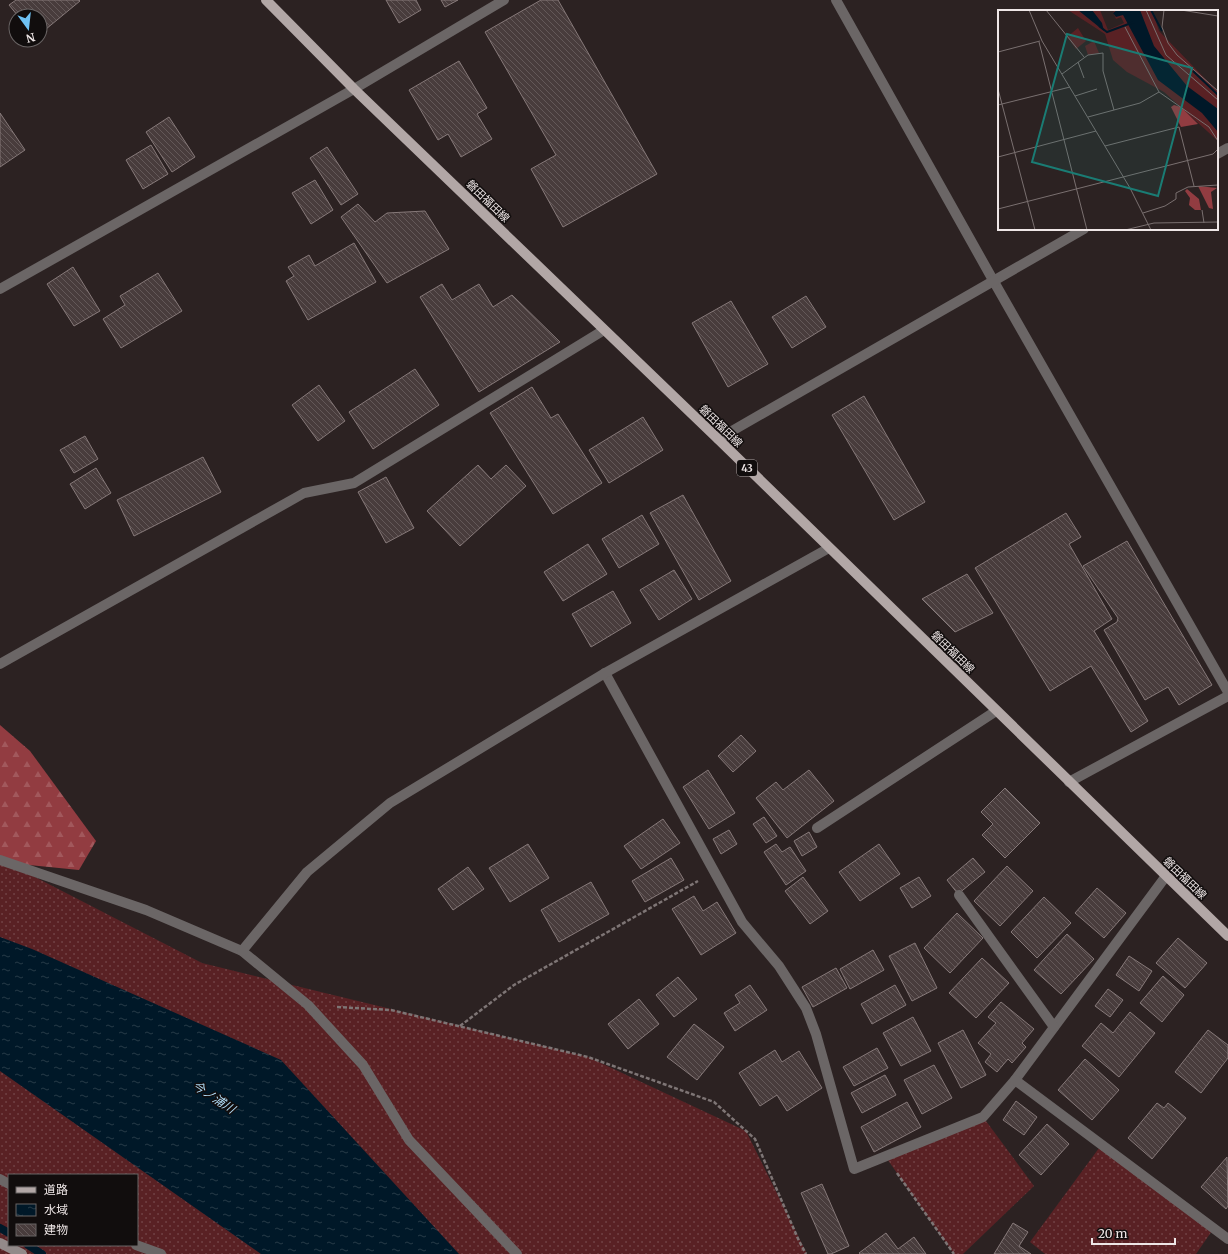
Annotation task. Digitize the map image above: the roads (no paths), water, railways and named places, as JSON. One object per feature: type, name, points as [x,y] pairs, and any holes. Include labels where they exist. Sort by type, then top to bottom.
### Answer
[{"type":"main road","name":"磐田福田線","points":[[266,0],[354,89],[718,439],[1228,936]]},
{"type":"street","points":[[0,289],[354,89],[504,0]]},
{"type":"street","points":[[836,0],[993,280],[1228,692]]},
{"type":"street","points":[[1218,153],[1228,148]]},
{"type":"street","points":[[718,439],[1082,230]]},
{"type":"street","points":[[0,664],[304,493],[354,483],[604,330]]},
{"type":"street","points":[[242,950],[307,872],[390,803],[605,673],[829,548]]},
{"type":"street","points":[[605,673],[742,922],[778,966],[806,1008],[816,1034],[854,1169],[983,1117],[1015,1080],[1166,876]]},
{"type":"street","points":[[1069,782],[1228,696]]},
{"type":"street","points":[[817,828],[996,711]]},
{"type":"street","points":[[0,860],[146,910],[242,950],[308,1005],[363,1065],[409,1140],[517,1254]]},
{"type":"street","points":[[959,895],[1054,1027]]},
{"type":"street","points":[[1015,1080],[1228,1239]]},
{"type":"street","points":[[0,1243],[22,1254]]},
{"type":"street","points":[[138,1246],[161,1254]]},
{"type":"water","name":"今ノ浦川","points":[[0,937],[32,949],[281,1060],[459,1254],[261,1254],[0,1071]]},
{"type":"waterway","points":[[0,1228],[8,1232]]},
{"type":"waterway","points":[[30,1246],[42,1254]]}]
